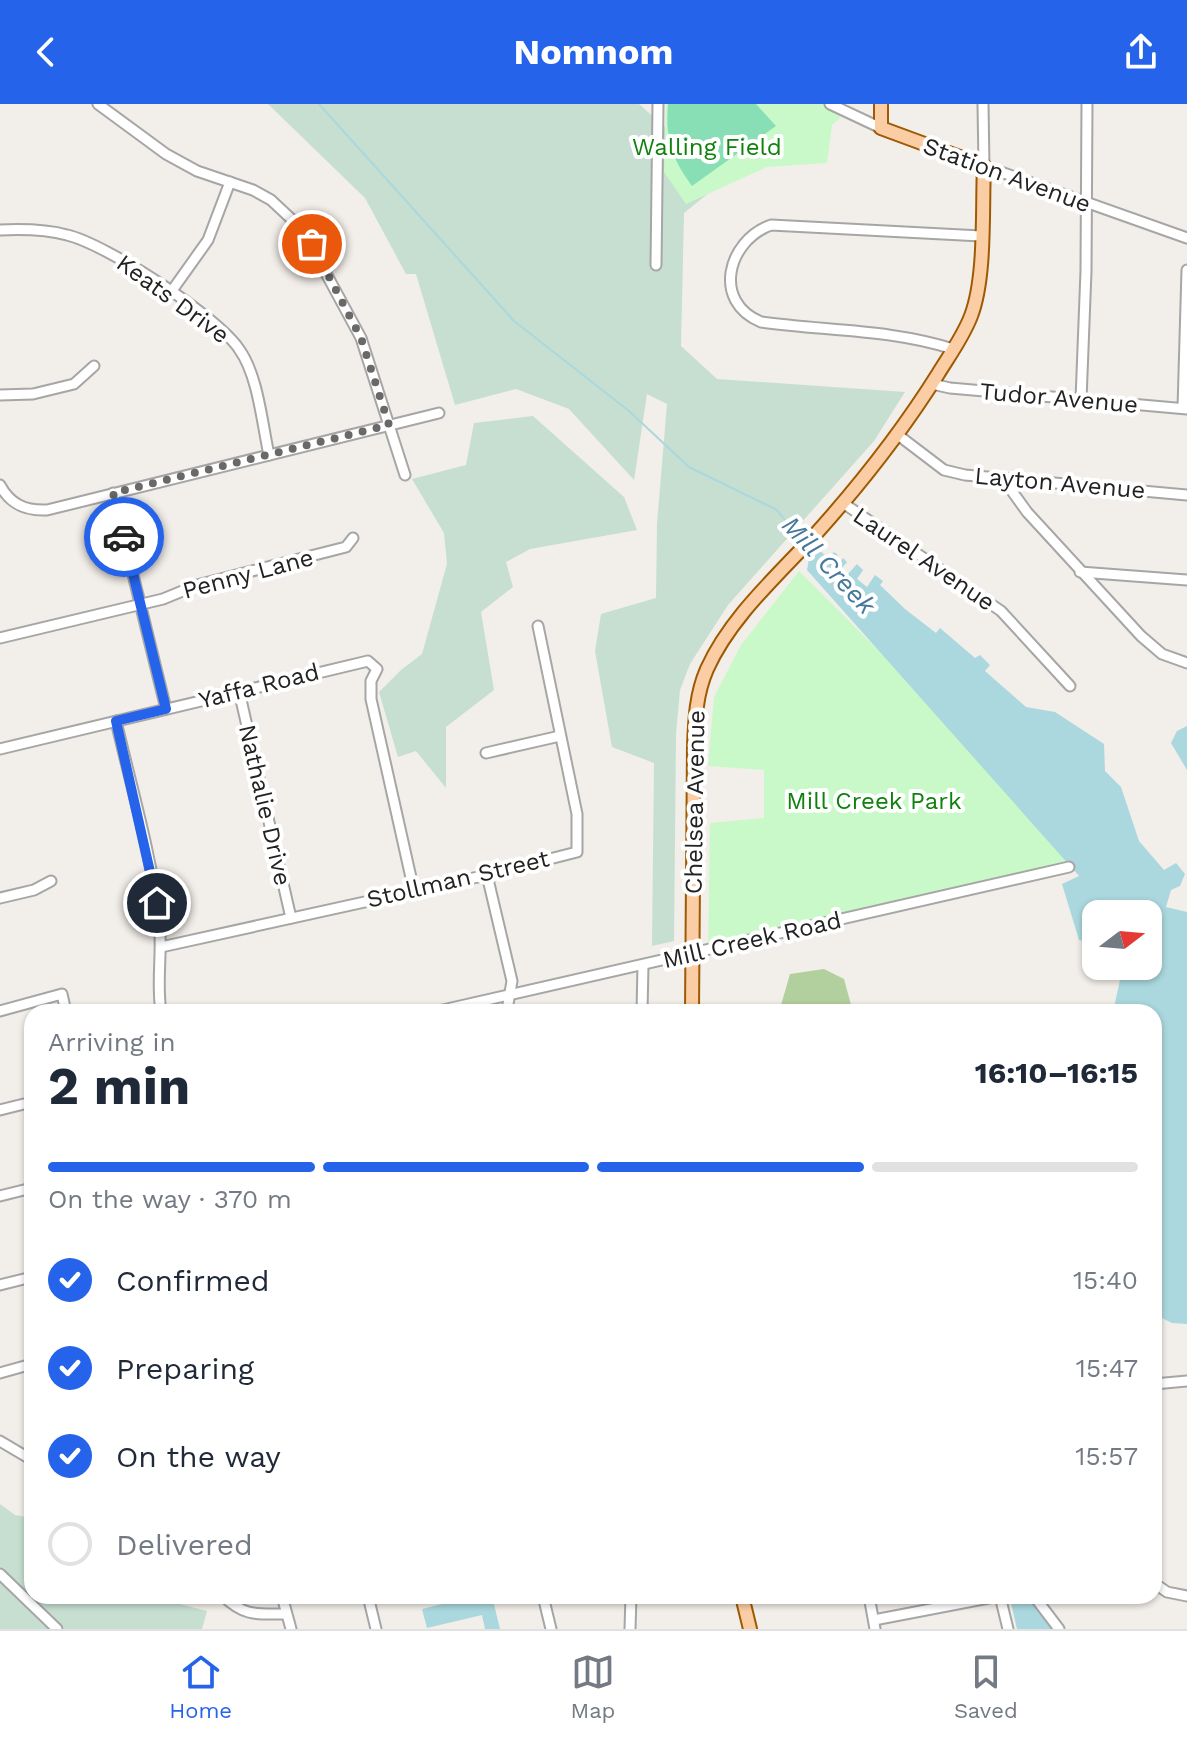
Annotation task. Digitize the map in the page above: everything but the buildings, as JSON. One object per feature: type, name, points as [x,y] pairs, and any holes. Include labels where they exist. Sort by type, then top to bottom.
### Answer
[{"type":"main road","points":[[881,104],[881,128]]},
{"type":"main road","name":"Station Avenue","points":[[881,128],[984,166]]},
{"type":"main road","name":"Chelsea Avenue","points":[[692,1004],[694,746],[695,710],[700,689],[714,655],[738,620],[843,503],[898,435],[953,349],[975,303],[984,166]]},
{"type":"main road","points":[[744,1604],[750,1629]]},
{"type":"street","points":[[98,104],[166,154],[197,171],[271,200],[302,229],[361,338],[405,475]]},
{"type":"street","points":[[656,265],[658,104]]},
{"type":"street","name":"Station Avenue","points":[[830,104],[881,128]]},
{"type":"street","points":[[983,104],[984,166]]},
{"type":"street","points":[[1081,400],[1087,104]]},
{"type":"street","name":"Station Avenue","points":[[984,166],[1187,238]]},
{"type":"street","points":[[171,292],[208,240],[230,182]]},
{"type":"street","points":[[953,349],[926,340],[887,334],[761,322],[748,315],[736,299],[731,281],[733,260],[748,237],[771,225],[981,236]]},
{"type":"street","name":"Keats Drive","points":[[0,230],[46,231],[90,242],[171,292],[211,322],[240,350],[255,391],[269,455]]},
{"type":"street","points":[[1185,408],[1187,270]]},
{"type":"street","points":[[0,395],[33,394],[74,384],[94,366]]},
{"type":"street","name":"Tudor Avenue","points":[[932,384],[1185,408]]},
{"type":"street","points":[[0,485],[6,497],[33,511],[47,510],[439,413]]},
{"type":"street","name":"Layton Avenue","points":[[898,435],[944,470],[965,475],[1187,495]]},
{"type":"street","points":[[1004,480],[1027,512],[1132,627],[1162,654],[1187,663]]},
{"type":"street","points":[[113,493],[166,709]]},
{"type":"street","name":"Laurel Avenue","points":[[843,503],[922,560],[1001,611],[1070,686]]},
{"type":"street","name":"Penny Lane","points":[[0,638],[141,604],[197,585],[346,547],[353,538]]},
{"type":"street","points":[[1080,572],[1187,580]]},
{"type":"street","name":"Stollman Street","points":[[161,947],[577,852],[577,814],[538,626]]},
{"type":"street","name":"Yaffa Road","points":[[0,749],[368,661],[377,669],[371,681],[371,699],[414,891]]},
{"type":"street","name":"Nathalie Drive","points":[[239,691],[291,918]]},
{"type":"street","points":[[116,721],[157,903],[161,947],[158,969],[160,1004]]},
{"type":"street","points":[[486,753],[560,736]]},
{"type":"street","name":"Mill Creek Road","points":[[470,1004],[1069,867]]},
{"type":"street","points":[[487,875],[512,981],[508,1004]]},
{"type":"street","points":[[0,898],[34,890],[51,881]]},
{"type":"street","points":[[642,1004],[643,965]]},
{"type":"street","points":[[43,1004],[62,994],[64,1004]]},
{"type":"street","points":[[0,1011],[24,1009]]},
{"type":"street","points":[[0,1110],[24,1104]]},
{"type":"street","points":[[0,1196],[24,1190]]},
{"type":"street","points":[[0,1285],[24,1279]]},
{"type":"street","points":[[0,1373],[24,1366]]},
{"type":"street","points":[[1162,1383],[1187,1381]]},
{"type":"street","points":[[0,1441],[24,1453]]},
{"type":"street","points":[[0,1574],[24,1597]]},
{"type":"street","points":[[1162,1589],[1187,1596]]},
{"type":"street","points":[[31,1604],[57,1629]]},
{"type":"street","points":[[232,1604],[246,1613],[286,1614]]},
{"type":"street","points":[[284,1604],[291,1629]]},
{"type":"street","points":[[370,1604],[374,1628]]},
{"type":"street","points":[[545,1604],[551,1629]]},
{"type":"street","points":[[630,1629],[631,1604]]},
{"type":"street","points":[[870,1604],[874,1624],[964,1604]]},
{"type":"street","points":[[1002,1604],[1008,1629]]},
{"type":"street","points":[[1040,1604],[1059,1629]]},
{"type":"green space","points":[[268,104],[639,104],[665,127],[681,183],[710,192],[684,213],[681,346],[717,379],[905,392],[874,441],[728,605],[690,664],[680,690],[676,734],[674,941],[652,946],[654,763],[612,747],[595,651],[601,614],[656,598],[657,524],[667,404],[647,394],[634,480],[569,409],[516,389],[455,405],[416,274],[406,274],[365,198]]},
{"type":"green space","name":"Walling Field","points":[[666,104],[824,104],[841,117],[832,125],[827,163],[767,167],[686,204],[664,172]]},
{"type":"green space","points":[[668,104],[756,104],[776,126],[692,186],[671,148]]},
{"type":"green space","points":[[533,416],[624,497],[637,530],[530,549],[506,562],[513,587],[481,612],[494,690],[446,727],[446,788],[416,751],[398,757],[379,692],[422,654],[447,564],[444,533],[412,479],[466,465],[474,423]]},
{"type":"green space","name":"Mill Creek Park","points":[[799,571],[1021,793],[1076,867],[708,954],[710,823],[764,818],[764,770],[708,766],[714,697],[741,645]]},
{"type":"green space","points":[[824,969],[844,979],[851,1004],[781,1004],[790,974]]},
{"type":"green space","points":[[0,1504],[15,1515],[24,1517],[24,1604],[180,1604],[207,1611],[202,1629],[0,1629]]},
{"type":"water","points":[[816,548],[829,558],[834,552],[838,555],[832,562],[837,566],[843,558],[847,562],[841,569],[848,574],[857,564],[863,570],[857,579],[867,587],[875,575],[883,581],[880,585],[936,633],[940,628],[975,658],[980,655],[990,665],[985,671],[1026,707],[1055,712],[1104,744],[1105,771],[1121,787],[1139,841],[1164,870],[1176,863],[1185,874],[1180,886],[1171,890],[1166,907],[1187,912],[1187,1324],[1172,1323],[1162,1318],[1162,1004],[1115,1004],[1120,980],[1162,980],[1162,900],[1082,900],[1082,941],[1079,940],[1062,884],[1079,876],[807,570],[810,553]]},
{"type":"water","points":[[1187,726],[1187,770],[1171,743],[1177,731]]},
{"type":"water","points":[[442,1604],[494,1604],[500,1629],[485,1629],[482,1615],[427,1628],[422,1609]]},
{"type":"water","points":[[1011,1604],[1035,1604],[1054,1629],[1017,1629]]},
{"type":"waterway","name":"Mill Creek","points":[[319,104],[514,321],[629,411],[689,467],[777,510],[802,542]]},
{"type":"way so far","points":[[124,537],[113,493],[389,425],[361,338],[312,244]]},
{"type":"route","points":[[124,537],[166,709],[116,721],[157,903]]}]
